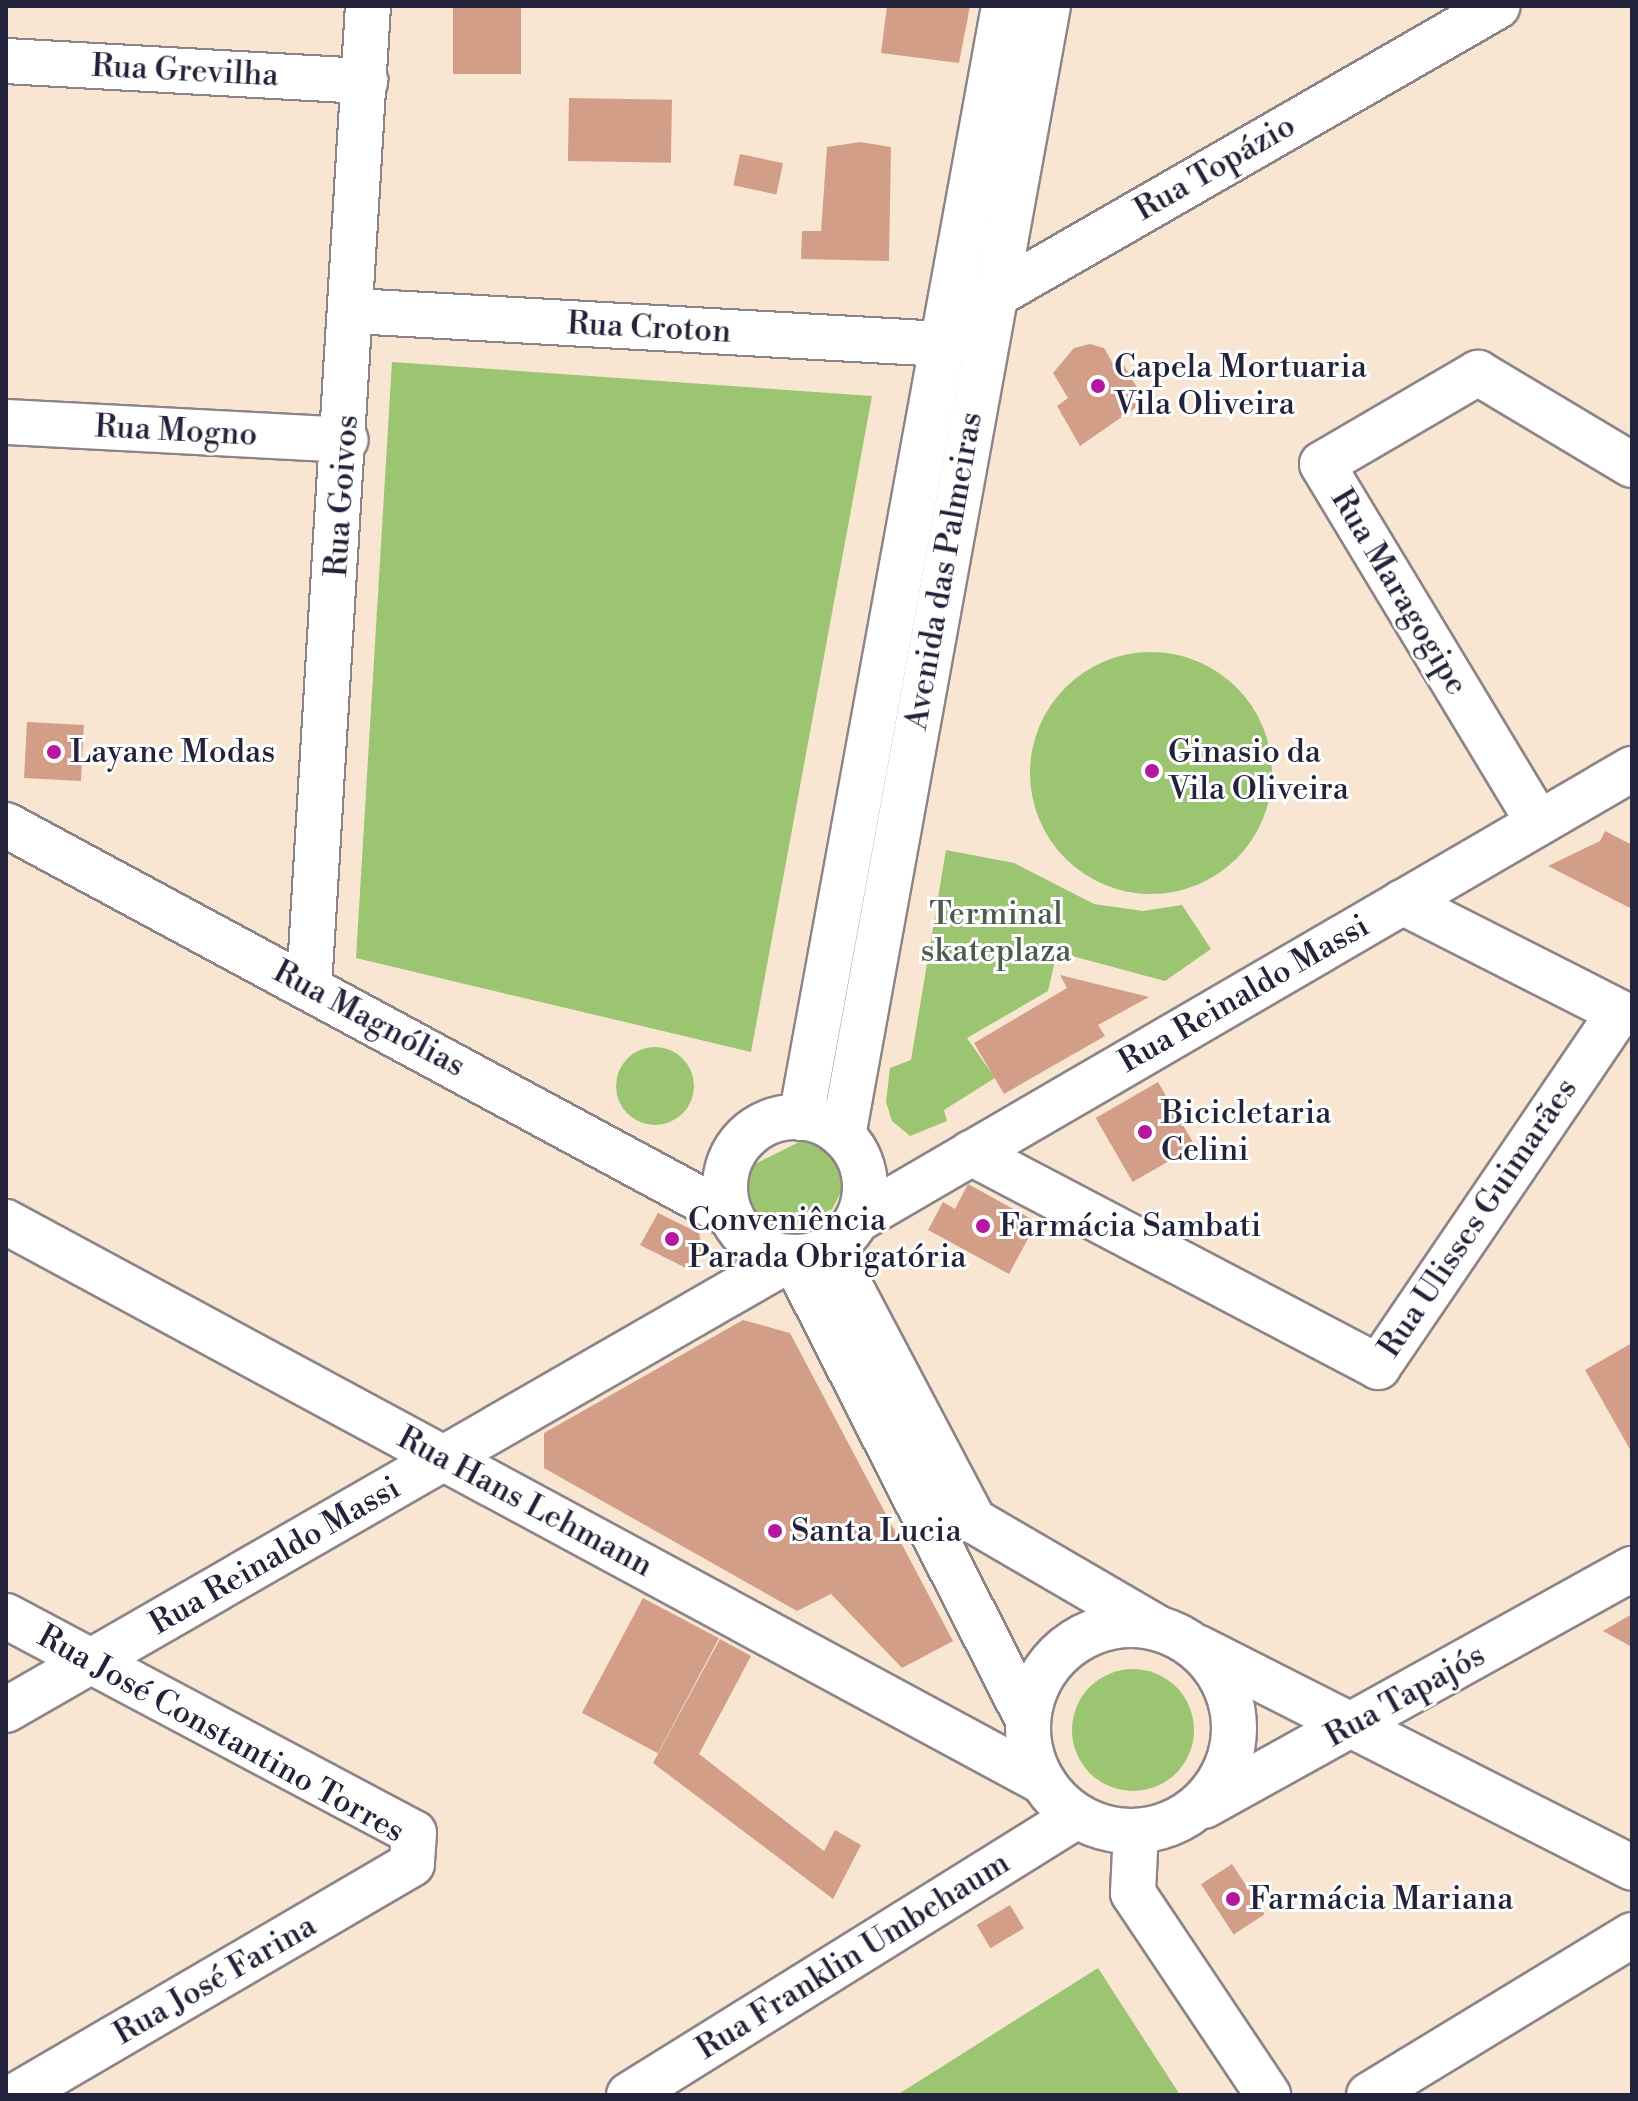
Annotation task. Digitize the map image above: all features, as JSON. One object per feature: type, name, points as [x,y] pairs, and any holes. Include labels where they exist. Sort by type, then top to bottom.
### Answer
[{"type":"street","name":"Rua Goivos","points":[[309,987],[354,311],[368,6]]},
{"type":"street","name":"Avenida das Palmeiras","points":[[801,1118],[1004,6]]},
{"type":"street","name":"Avenida das Palmeiras","points":[[843,1136],[1048,6]]},
{"type":"street","name":"Rua Topázio","points":[[943,344],[994,296],[1498,6]]},
{"type":"street","name":"Rua Grevilha","points":[[6,61],[365,81]]},
{"type":"street","name":"Rua Croton","points":[[354,311],[943,344]]},
{"type":"street","name":"Rua Maragogipe","points":[[1538,822],[1322,464],[1478,373],[1632,465]]},
{"type":"street","name":"Rua Mogno","points":[[6,422],[346,440]]},
{"type":"street","name":"Rua Reinaldo Massi","points":[[6,1710],[827,1242],[971,1153],[1632,769]]},
{"type":"street","name":"Rua Magnólias","points":[[6,825],[731,1216]]},
{"type":"street","name":"Rua Ulisses Guimarães","points":[[971,1153],[1378,1367],[1619,1012],[1402,902]]},
{"type":"street","points":[[801,1118],[843,1136],[864,1175],[827,1242],[756,1245],[731,1216],[725,1196],[732,1156],[761,1126],[801,1118]]},
{"type":"street","name":"Rua Hans Lehmann","points":[[6,1222],[1043,1782]]},
{"type":"street","points":[[827,1242],[974,1521],[1173,1635],[1632,1868]]},
{"type":"street","points":[[827,1242],[1027,1718],[1043,1782],[1077,1816],[1136,1831],[1178,1821],[1224,1774],[1234,1731],[1226,1688],[1173,1635],[1117,1626],[1075,1642],[1042,1674],[1027,1718]]},
{"type":"street","name":"Rua Tapajós","points":[[1178,1821],[1632,1569]]},
{"type":"street","name":"Rua José Constantino Torres","points":[[6,1616],[414,1833],[412,1864]]},
{"type":"street","name":"Rua Franklin Umbehaum","points":[[629,2095],[1077,1816]]},
{"type":"street","points":[[1136,1831],[1133,1893],[1268,2095]]},
{"type":"street","name":"Rua José Farina","points":[[17,2095],[412,1864]]},
{"type":"street","points":[[1369,2095],[1632,1935]]},
{"type":"green space","points":[[392,362],[872,396],[751,1052],[356,958]]},
{"type":"green space","name":"Ginasio da Vila Oliveira","points":[[1151,652],[1175,654],[1197,661],[1237,687],[1263,727],[1270,749],[1270,797],[1263,819],[1237,859],[1197,885],[1175,892],[1151,894],[1127,892],[1105,885],[1065,859],[1039,819],[1032,797],[1030,773],[1032,749],[1039,727],[1065,687],[1105,661],[1127,654]]},
{"type":"green space","name":"Terminal skateplaza","points":[[946,850],[1014,863],[1094,904],[1143,911],[1182,905],[1211,949],[1165,981],[1057,952],[1048,991],[967,1038],[995,1078],[944,1110],[947,1121],[910,1136],[892,1121],[886,1102],[890,1068],[911,1060]]},
{"type":"green space","points":[[655,1047],[670,1050],[682,1059],[691,1071],[694,1086],[691,1101],[682,1113],[670,1122],[655,1125],[640,1122],[628,1113],[619,1101],[616,1086],[619,1071],[628,1059],[640,1050]]},
{"type":"green space","points":[[805,1139],[835,1154],[844,1187],[832,1209],[778,1234],[749,1214],[746,1181],[755,1164]]},
{"type":"green space","points":[[1133,1669],[1156,1674],[1176,1687],[1189,1707],[1194,1730],[1189,1753],[1176,1773],[1156,1786],[1133,1791],[1110,1786],[1090,1773],[1077,1753],[1072,1730],[1077,1707],[1090,1687],[1110,1674]]},
{"type":"green space","points":[[1098,1968],[1180,2095],[897,2095]]},
{"type":"building","points":[[453,6],[521,6],[521,74],[453,74]]},
{"type":"building","points":[[887,6],[970,6],[959,63],[881,53]]},
{"type":"building","points":[[569,98],[672,100],[671,163],[568,161]]},
{"type":"building","points":[[860,142],[891,147],[889,261],[801,259],[802,231],[821,231],[827,147]]},
{"type":"building","points":[[740,154],[783,163],[776,194],[733,185]]},
{"type":"building","name":"Capela Mortuaria Vila Oliveira","points":[[1090,344],[1104,348],[1115,367],[1123,364],[1145,401],[1080,446],[1057,406],[1068,398],[1053,373],[1074,348]]},
{"type":"building","name":"Layane Modas","points":[[27,722],[84,725],[81,781],[24,778]]},
{"type":"building","points":[[1605,831],[1632,845],[1632,909],[1548,866],[1600,841]]},
{"type":"building","points":[[1060,975],[1149,997],[1098,1025],[1105,1036],[1004,1094],[974,1043],[1067,988]]},
{"type":"building","name":"Bicicletaria Celini","points":[[1158,1082],[1195,1146],[1133,1182],[1096,1118]]},
{"type":"building","name":"Farmácia Sambati","points":[[968,1184],[1037,1222],[1009,1274],[928,1230],[943,1202],[955,1209]]},
{"type":"building","name":"Conveniência Parada Obrigatória","points":[[658,1213],[699,1233],[703,1253],[690,1270],[640,1245]]},
{"type":"building","name":"Santa Lucia","points":[[743,1320],[790,1333],[953,1641],[902,1668],[831,1594],[797,1611],[544,1468],[544,1433]]},
{"type":"building","points":[[1632,1343],[1632,1453],[1585,1370]]},
{"type":"building","points":[[643,1598],[719,1638],[658,1753],[582,1713]]},
{"type":"building","points":[[1632,1614],[1632,1647],[1603,1631]]},
{"type":"building","points":[[720,1639],[751,1656],[699,1754],[824,1851],[835,1830],[861,1845],[833,1899],[653,1763]]},
{"type":"building","name":"Farmácia Mariana","points":[[1232,1864],[1265,1914],[1234,1934],[1201,1884]]},
{"type":"building","points":[[1010,1905],[1024,1928],[990,1948],[977,1925]]},
{"type":"place","name":"Capela Mortuaria Vila Oliveira","points":[[1098,386]]},
{"type":"place","name":"Layane Modas","points":[[54,752]]},
{"type":"place","name":"Ginasio da Vila Oliveira","points":[[1152,771]]},
{"type":"place","name":"Bicicletaria Celini","points":[[1145,1132]]},
{"type":"place","name":"Farmácia Sambati","points":[[983,1226]]},
{"type":"place","name":"Conveniência Parada Obrigatória","points":[[672,1239]]},
{"type":"place","name":"Santa Lucia","points":[[775,1531]]},
{"type":"place","name":"Farmácia Mariana","points":[[1233,1899]]}]
